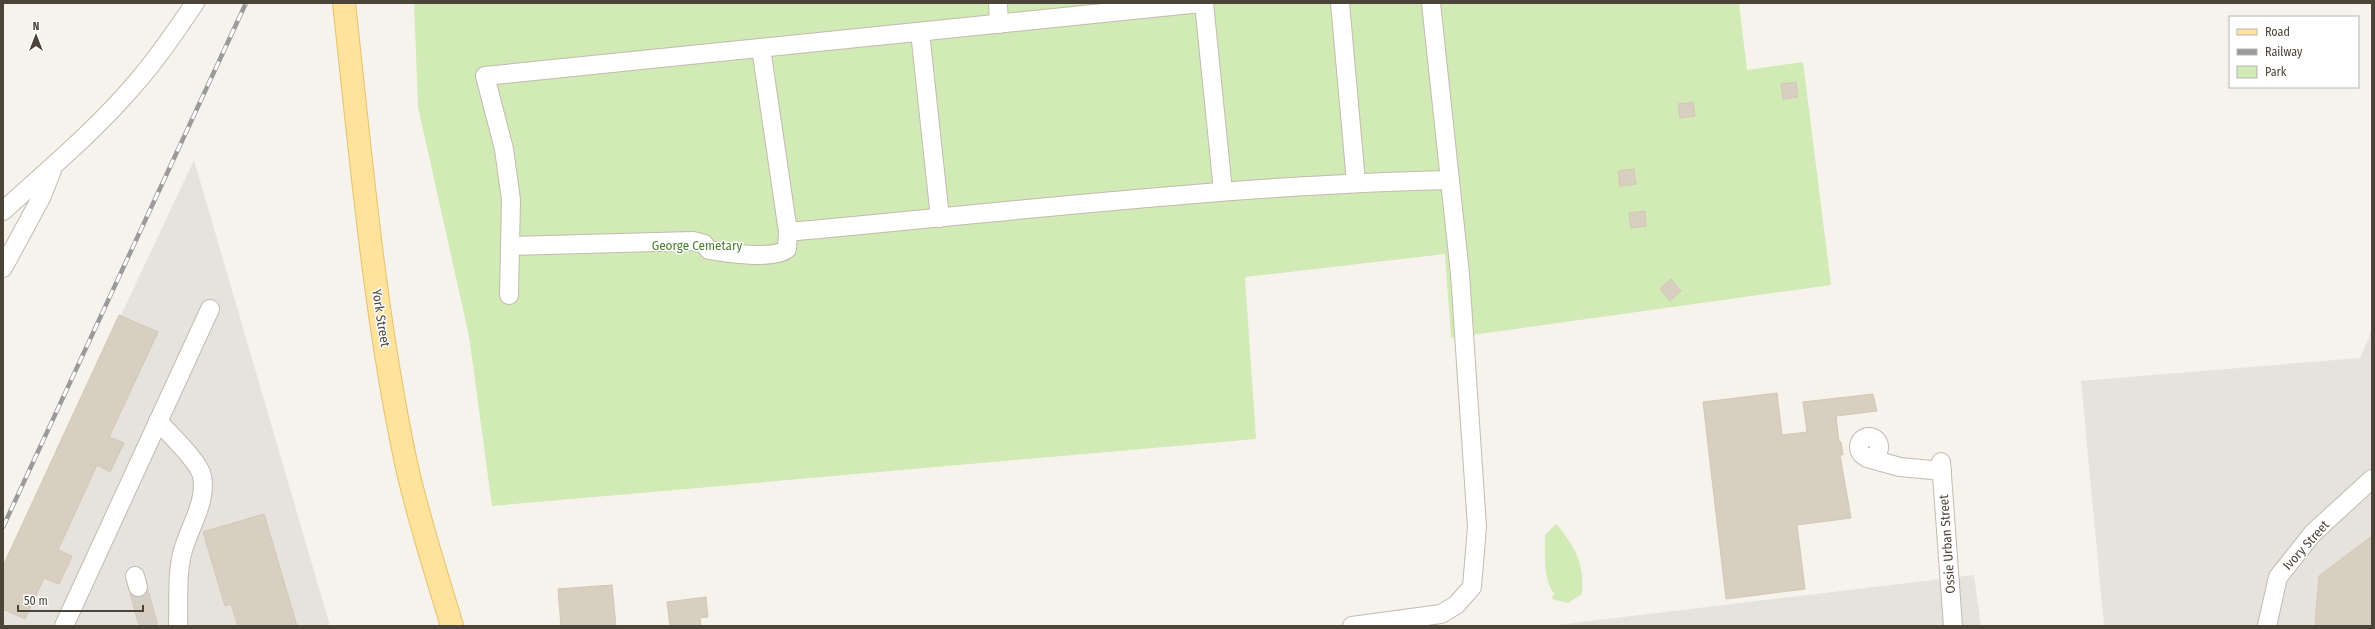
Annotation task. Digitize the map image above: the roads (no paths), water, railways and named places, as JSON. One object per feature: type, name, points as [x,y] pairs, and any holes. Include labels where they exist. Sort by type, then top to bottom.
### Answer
[{"type":"main road","name":"York Street","points":[[344,3],[375,280],[400,434],[414,495],[452,626]]},
{"type":"street","points":[[3,211],[53,167],[135,85],[177,30],[195,3]]},
{"type":"street","points":[[998,3],[999,24]]},
{"type":"street","points":[[509,295],[511,200],[505,156],[485,76],[1201,3]]},
{"type":"street","points":[[1204,3],[1223,191]]},
{"type":"street","points":[[1340,3],[1356,182]]},
{"type":"street","points":[[1352,626],[1441,614],[1456,605],[1472,587],[1475,564],[1477,527],[1460,274],[1431,3]]},
{"type":"street","points":[[920,32],[940,218]]},
{"type":"street","points":[[510,246],[693,241],[704,244],[708,250],[729,253],[777,254],[787,249],[788,232],[761,48]]},
{"type":"street","points":[[3,268],[42,196],[53,167]]},
{"type":"street","points":[[788,232],[1223,191],[1356,182],[1450,180]]},
{"type":"street","points":[[64,626],[210,309]]},
{"type":"street","points":[[158,422],[197,465],[202,475],[203,487],[194,523],[184,547],[180,568],[178,626]]},
{"type":"street","name":"Ossie Urban Street","points":[[1867,458],[1900,466],[1942,466],[1954,626]]},
{"type":"street","name":"Ivory Street","points":[[2267,626],[2278,577],[2313,533],[2372,479]]},
{"type":"tunnel","points":[[138,587],[148,626]]},
{"type":"railway","points":[[3,527],[246,3]]},
{"type":"park label","name":"George Cemetary","points":[[697,245]]}]
